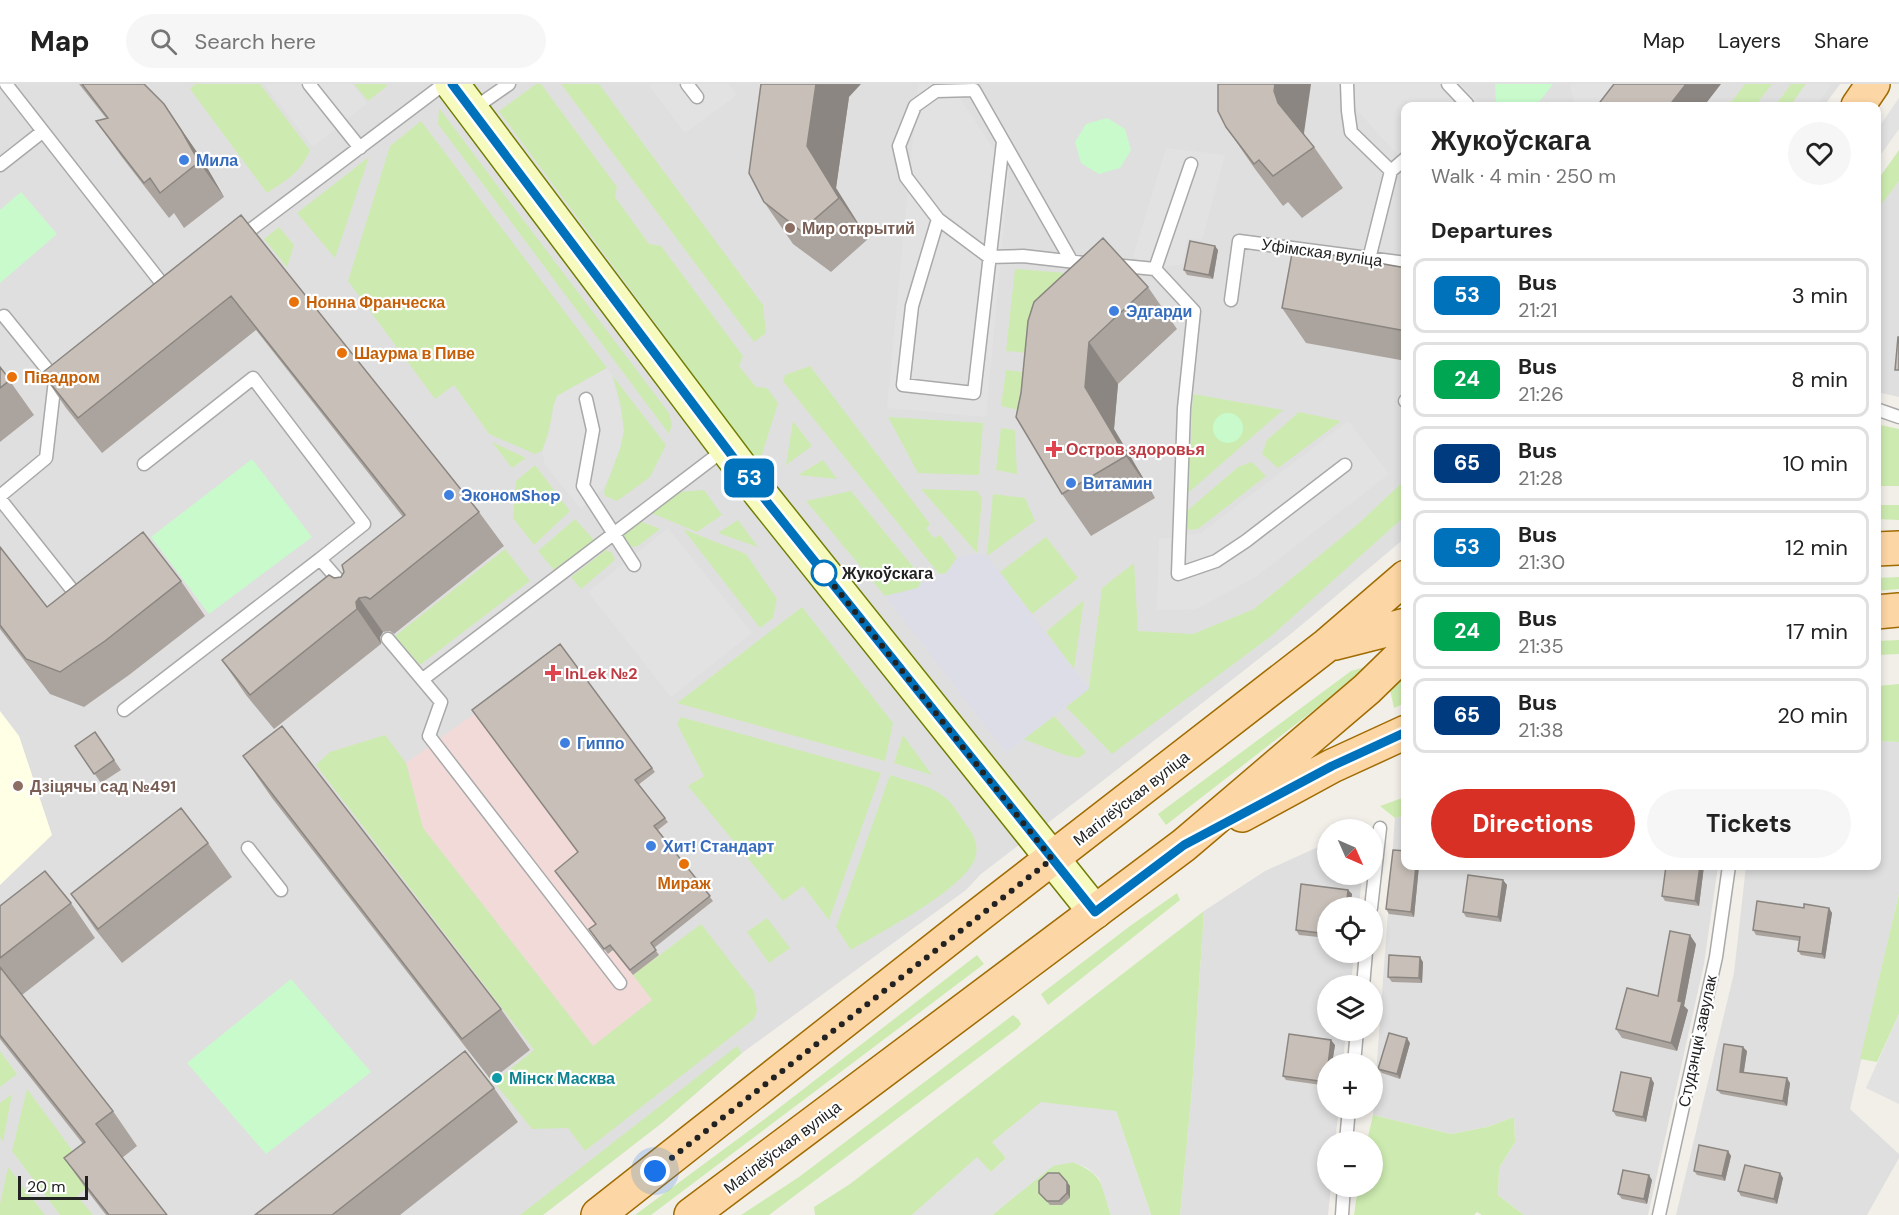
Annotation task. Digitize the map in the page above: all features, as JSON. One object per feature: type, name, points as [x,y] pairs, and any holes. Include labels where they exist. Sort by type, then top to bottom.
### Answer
[{"type":"main road","points":[[452,84],[726,449],[1095,912]]},
{"type":"main road","points":[[1861,102],[1873,84]]},
{"type":"main road","points":[[1881,549],[1899,548]]},
{"type":"main road","name":"Магілёўская вуліца","points":[[598,1215],[1327,645],[1401,581]]},
{"type":"main road","points":[[1881,612],[1899,610]]},
{"type":"main road","points":[[1327,645],[1401,627]]},
{"type":"main road","name":"Магілёўская вуліца","points":[[692,1215],[1184,845],[1368,689],[1401,656]]},
{"type":"main road","points":[[1184,845],[1332,766],[1401,734]]},
{"type":"lane","points":[[6,84],[167,291]]},
{"type":"lane","points":[[309,84],[360,148]]},
{"type":"lane","points":[[235,242],[444,84]]},
{"type":"lane","points":[[472,110],[509,84]]},
{"type":"lane","points":[[687,84],[697,97]]},
{"type":"lane","points":[[1347,84],[1351,132],[1391,171]]},
{"type":"lane","points":[[1448,84],[1465,102]]},
{"type":"lane","points":[[1072,262],[972,87],[936,91],[915,106],[899,146],[906,177],[938,219],[988,257],[1023,256],[1072,262],[1155,269],[1194,311],[1184,408],[1178,574],[1216,561],[1246,541],[1345,465]]},
{"type":"lane","points":[[0,165],[42,132]]},
{"type":"lane","points":[[938,219],[912,306],[903,385],[974,393],[1003,142]]},
{"type":"lane","points":[[1369,259],[1391,171],[1401,162]]},
{"type":"lane","points":[[1155,269],[1191,164]]},
{"type":"lane","name":"Уфімская вуліца","points":[[1231,300],[1239,241],[1401,262]]},
{"type":"lane","points":[[3,315],[59,376],[46,458],[0,498],[82,602],[91,594]]},
{"type":"lane","points":[[124,710],[364,524],[253,378],[144,464]]},
{"type":"lane","points":[[586,399],[593,430],[583,486],[634,565]]},
{"type":"lane","points":[[1881,412],[1899,417]]},
{"type":"lane","points":[[423,679],[726,449]]},
{"type":"lane","points":[[320,559],[353,597]]},
{"type":"lane","points":[[388,639],[441,702],[429,736],[620,983]]},
{"type":"lane","points":[[248,848],[281,890]]},
{"type":"lane","name":"Студэнцкі завулак","points":[[1659,1215],[1716,957],[1728,870]]},
{"type":"lane","points":[[1342,1215],[1343,1197]]},
{"type":"shaded area","points":[[0,84],[1840,84],[1827,102],[1401,102],[1401,541],[1292,633],[981,874],[966,890],[742,1053],[663,1122],[543,1215],[0,1215]]},
{"type":"shaded area","points":[[264,84],[352,84],[367,103],[313,147]]},
{"type":"shaded area","points":[[648,84],[729,84],[737,95],[685,133]]},
{"type":"shaded area","points":[[918,84],[950,84],[1009,172],[986,417],[887,408]]},
{"type":"shaded area","points":[[1340,84],[1462,84],[1479,102],[1401,102],[1401,159],[1336,87]]},
{"type":"shaded area","points":[[1572,84],[1636,84],[1622,102],[1574,102],[1570,87]]},
{"type":"shaded area","points":[[1806,84],[1832,84],[1819,102],[1793,102]]},
{"type":"shaded area","points":[[1899,98],[1899,129],[1881,154],[1881,124]]},
{"type":"shaded area","points":[[1166,148],[1225,155],[1202,240],[1187,238],[1183,264],[1155,269],[1133,257]]},
{"type":"shaded area","points":[[1899,181],[1899,397],[1881,393],[1881,204]]},
{"type":"shaded area","points":[[607,368],[612,375],[624,430],[620,449],[605,486],[581,509],[545,465],[542,451],[550,431],[557,396]]},
{"type":"shaded area","points":[[1348,421],[1389,474],[1254,578],[1196,609],[1157,610],[1159,539],[1201,533]]},
{"type":"shaded area","points":[[668,528],[752,633],[671,697],[588,592]]},
{"type":"shaded area","points":[[977,553],[987,556],[1089,689],[1006,753],[885,596],[918,588],[923,579],[947,573],[957,558]]},
{"type":"shaded area","points":[[564,649],[655,772],[638,785],[668,822],[658,831],[713,901],[654,947],[653,999],[594,1047],[423,828],[406,763]]},
{"type":"shaded area","name":"Дзіцячы сад №491","points":[[0,711],[19,736],[52,835],[0,885]]},
{"type":"shaded area","points":[[1881,741],[1899,742],[1899,894],[1850,1109],[1899,1154],[1899,1158],[1867,1215],[1676,1215],[1734,973],[1746,870],[1881,870]]},
{"type":"shaded area","points":[[1401,816],[1401,870],[1717,870],[1704,964],[1648,1215],[1524,1215],[1498,1195],[1499,1168],[1515,1142],[1514,1117],[1487,1127],[1451,1134],[1383,1117],[1383,1053],[1378,1053],[1378,1041],[1383,1041],[1383,980],[1395,818]]},
{"type":"shaded area","points":[[1317,848],[1317,885],[1361,885],[1360,897],[1317,897],[1317,963],[1353,963],[1352,975],[1317,975],[1317,1041],[1345,1041],[1344,1053],[1317,1053],[1317,1119],[1338,1119],[1336,1131],[1317,1131],[1317,1197],[1330,1197],[1328,1215],[1180,1215],[1192,1089],[1204,911],[1265,871]]},
{"type":"shaded area","points":[[1899,1014],[1899,1104],[1866,1088]]},
{"type":"shaded area","points":[[1041,1102],[1116,1111],[1151,1215],[1111,1215],[1099,1178],[1087,1168],[1073,1162],[1053,1166],[992,1215],[912,1215],[977,1157],[991,1172],[1006,1158],[992,1142]]},
{"type":"green space","points":[[195,84],[260,84],[310,150],[302,165],[267,193],[190,89]]},
{"type":"green space","points":[[354,84],[386,84],[387,86],[368,101]]},
{"type":"green space","points":[[536,84],[541,84],[617,187],[615,197],[649,244],[661,246],[743,356],[739,366],[756,387],[767,388],[778,403],[759,464],[499,111]]},
{"type":"green space","points":[[561,84],[599,84],[763,305],[766,333],[754,342]]},
{"type":"green space","points":[[1495,84],[1553,84],[1539,102],[1496,102]]},
{"type":"green space","points":[[1745,84],[1772,84],[1758,102],[1731,102]]},
{"type":"green space","points":[[1791,84],[1806,84],[1793,102],[1778,102]]},
{"type":"green space","points":[[439,108],[669,413],[672,425],[669,434],[438,124]]},
{"type":"green space","points":[[1107,118],[1125,129],[1131,150],[1120,168],[1099,174],[1081,163],[1075,142],[1086,124]]},
{"type":"green space","points":[[421,121],[607,368],[557,396],[545,444],[542,451],[535,454],[489,434],[454,385],[435,399],[348,281],[390,146]]},
{"type":"green space","points":[[1899,150],[1899,181],[1881,205],[1881,175]]},
{"type":"green space","points":[[369,157],[335,258],[297,213]]},
{"type":"green space","points":[[21,192],[57,234],[0,283],[0,210]]},
{"type":"green space","points":[[279,227],[294,245],[287,267],[264,239]]},
{"type":"green space","points":[[1015,269],[1079,274],[1028,353],[1006,351]]},
{"type":"green space","points":[[810,366],[930,524],[926,528],[934,538],[940,535],[957,558],[946,573],[939,574],[783,381],[785,375]]},
{"type":"green space","points":[[1006,370],[1023,372],[1018,410],[1001,406]]},
{"type":"green space","points":[[612,375],[666,445],[650,477],[617,501],[605,496],[604,491],[616,460],[622,434],[621,408]]},
{"type":"green space","points":[[1193,394],[1283,410],[1188,493]]},
{"type":"green space","points":[[1299,412],[1341,421],[1278,468],[1262,454],[1267,440]]},
{"type":"green space","points":[[1228,413],[1238,418],[1243,428],[1238,438],[1228,443],[1218,438],[1213,428],[1218,418]]},
{"type":"green space","points":[[888,417],[983,423],[979,475],[918,473]]},
{"type":"green space","points":[[793,421],[812,446],[786,465]]},
{"type":"green space","points":[[1881,425],[1899,429],[1899,486],[1881,486]]},
{"type":"green space","points":[[1001,428],[1015,430],[1017,474],[996,470]]},
{"type":"green space","points":[[492,442],[526,458],[512,468]]},
{"type":"green space","points":[[252,459],[312,537],[209,614],[151,537]]},
{"type":"green space","points":[[823,460],[837,479],[798,475]]},
{"type":"green space","points":[[1252,462],[1266,476],[1198,529],[1186,530],[1188,510],[1238,467]]},
{"type":"green space","points":[[535,465],[570,511],[534,545],[513,518],[516,481]]},
{"type":"green space","points":[[1401,484],[1401,520],[1270,637],[1112,754],[1066,707],[1089,688],[1102,588],[1134,563],[1138,631],[1193,634],[1254,609],[1358,524]]},
{"type":"green space","points":[[921,489],[977,491],[982,498],[977,553]]},
{"type":"green space","points":[[704,490],[722,515],[697,532],[649,512],[678,492]]},
{"type":"green space","points":[[851,491],[923,579],[918,588],[885,596],[806,501]]},
{"type":"green space","points":[[993,494],[1025,498],[1035,521],[987,556]]},
{"type":"green space","points":[[1881,505],[1899,505],[1899,520],[1881,519]]},
{"type":"green space","points":[[575,519],[594,540],[554,570],[538,551]]},
{"type":"green space","points":[[738,520],[758,547],[718,533]]},
{"type":"green space","points":[[640,521],[660,529],[638,546],[626,545],[623,535]]},
{"type":"green space","points":[[683,529],[746,554],[777,599],[773,618],[760,628]]},
{"type":"green space","points":[[1046,537],[1078,578],[1032,614],[1000,572]]},
{"type":"green space","points":[[505,549],[530,581],[420,665],[395,636]]},
{"type":"green space","points":[[606,550],[612,553],[615,560],[581,589],[571,577]]},
{"type":"green space","points":[[1899,577],[1899,589],[1881,591],[1881,578]]},
{"type":"green space","points":[[1084,600],[1074,669],[1046,632]]},
{"type":"green space","points":[[802,607],[893,723],[885,761],[677,703]]},
{"type":"green space","points":[[1899,640],[1899,654],[1881,655],[1881,641]]},
{"type":"green space","points":[[1365,667],[1358,676],[1166,825],[1158,814],[1351,671]]},
{"type":"green space","points":[[1401,680],[1401,705],[1394,708],[1390,690]]},
{"type":"green space","points":[[1899,684],[1899,742],[1881,741],[1881,686]]},
{"type":"green space","points":[[1054,716],[1086,752],[1079,758],[1023,739]]},
{"type":"green space","points":[[681,717],[881,773],[829,920],[803,886],[783,901],[688,786],[704,776],[677,724]]},
{"type":"green space","points":[[385,735],[406,763],[423,828],[593,1046],[652,1000],[633,975],[701,924],[754,992],[757,1011],[754,1019],[585,1151],[568,1128],[532,1129],[494,1082],[534,1050],[316,765],[330,752]]},
{"type":"green space","points":[[903,735],[932,775],[894,763]]},
{"type":"green space","points":[[890,775],[922,785],[945,797],[972,833],[976,855],[970,868],[941,894],[922,908],[851,950],[836,927]]},
{"type":"green space","points":[[1401,798],[1401,816],[1395,818],[1380,806]]},
{"type":"green space","points":[[1177,893],[1180,900],[1048,1005],[1041,994]]},
{"type":"green space","points":[[1899,894],[1899,1014],[1877,1062],[1860,1059]]},
{"type":"green space","points":[[1204,911],[1192,1089],[1180,1215],[1151,1215],[1116,1111],[993,1142],[1006,1158],[990,1173],[977,1158],[912,1215],[815,1215],[814,1207],[850,1184]]},
{"type":"green space","points":[[767,918],[790,948],[769,963],[747,932]]},
{"type":"green space","points":[[977,955],[984,964],[651,1215],[635,1215],[766,1118]]},
{"type":"green space","points":[[291,979],[371,1072],[266,1154],[187,1063]]},
{"type":"green space","points":[[1013,1015],[1021,1024],[1018,1028],[769,1215],[741,1215],[799,1177]]},
{"type":"green space","points":[[737,1046],[742,1053],[663,1122],[543,1215],[520,1215]]},
{"type":"green space","points":[[0,1051],[17,1074],[0,1087]]},
{"type":"green space","points":[[27,1089],[95,1181],[77,1196],[93,1215],[60,1215],[12,1151]]},
{"type":"green space","points":[[12,1094],[3,1142],[0,1137],[0,1103]]},
{"type":"green space","points":[[1383,1117],[1451,1134],[1487,1127],[1514,1117],[1515,1142],[1499,1168],[1498,1195],[1524,1215],[1482,1215],[1477,1212],[1474,1215],[1354,1215],[1357,1197],[1383,1197],[1383,1131],[1369,1131],[1372,1119]]},
{"type":"green space","points":[[1073,1162],[1091,1172],[1100,1182],[1111,1215],[992,1215],[1053,1165]]},
{"type":"green space","points":[[8,1167],[45,1215],[0,1215],[0,1204]]},
{"type":"building","points":[[82,84],[144,84],[164,104],[199,162],[160,193],[150,178],[144,183],[96,121],[108,118]]},
{"type":"building","points":[[761,84],[816,84],[807,146],[839,198],[801,231],[764,202],[749,173]]},
{"type":"building","points":[[1218,84],[1275,84],[1274,91],[1278,103],[1314,147],[1273,176],[1259,160],[1254,164],[1226,127],[1218,111]]},
{"type":"building","points":[[1614,84],[1686,84],[1672,102],[1600,102]]},
{"type":"building","points":[[241,215],[479,512],[370,599],[359,598],[356,602],[357,609],[250,695],[222,660],[329,575],[334,578],[341,577],[344,572],[342,565],[405,515],[231,296],[78,418],[42,373]]},
{"type":"building","points":[[1103,238],[1148,287],[1089,342],[1085,387],[1126,456],[1062,494],[1016,417],[1021,393],[1028,321],[1034,302]]},
{"type":"building","points":[[1190,241],[1215,246],[1209,275],[1184,270]]},
{"type":"building","points":[[1293,248],[1401,267],[1401,330],[1282,308]]},
{"type":"building","points":[[1898,337],[1899,370],[1895,370]]},
{"type":"building","points":[[0,367],[10,380],[0,388]]},
{"type":"building","points":[[143,532],[181,581],[105,641],[60,672],[26,659],[0,625],[0,547],[47,607]]},
{"type":"building","points":[[560,644],[652,768],[635,780],[665,818],[654,826],[710,896],[651,943],[656,950],[630,970],[610,945],[604,949],[589,929],[596,924],[555,871],[578,852],[472,710]]},
{"type":"building","points":[[282,726],[501,1009],[462,1039],[243,756]]},
{"type":"building","points":[[95,732],[114,760],[94,774],[75,746]]},
{"type":"building","points":[[181,808],[208,843],[98,929],[71,894]]},
{"type":"building","points":[[1393,850],[1401,851],[1401,870],[1416,870],[1411,912],[1386,909]]},
{"type":"building","points":[[1665,870],[1699,870],[1695,901],[1662,896]]},
{"type":"building","points":[[45,871],[71,903],[0,958],[0,906]]},
{"type":"building","points":[[1468,875],[1503,880],[1498,917],[1463,912]]},
{"type":"building","points":[[1301,884],[1348,890],[1347,897],[1317,897],[1317,933],[1296,930]]},
{"type":"building","points":[[1757,901],[1804,908],[1804,904],[1829,908],[1822,954],[1798,951],[1800,937],[1753,930]]},
{"type":"building","points":[[1670,931],[1690,935],[1678,1001],[1682,1002],[1671,1043],[1616,1029],[1627,988],[1658,996]]},
{"type":"building","points":[[1389,955],[1420,957],[1419,978],[1388,977]]},
{"type":"building","points":[[0,967],[113,1111],[96,1124],[167,1215],[109,1215],[64,1158],[85,1142],[0,1035]]},
{"type":"building","points":[[1389,1033],[1407,1038],[1397,1074],[1383,1070],[1383,1053]]},
{"type":"building","points":[[1289,1034],[1317,1038],[1317,1041],[1331,1041],[1329,1053],[1317,1053],[1317,1081],[1283,1076]]},
{"type":"building","points":[[1724,1044],[1743,1047],[1740,1072],[1787,1078],[1783,1101],[1717,1090]]},
{"type":"building","points":[[465,1051],[494,1088],[332,1215],[255,1215]]},
{"type":"building","points":[[1621,1072],[1651,1078],[1643,1117],[1613,1111]]},
{"type":"building","points":[[1699,1145],[1728,1151],[1722,1176],[1694,1171]]},
{"type":"building","points":[[1745,1165],[1780,1173],[1774,1199],[1738,1191]]},
{"type":"building","points":[[1623,1170],[1649,1175],[1644,1199],[1618,1194]]},
{"type":"building","points":[[1048,1173],[1059,1173],[1067,1182],[1067,1193],[1059,1201],[1047,1201],[1039,1193],[1039,1181]]},
{"type":"bus line","name":"53","points":[[452,84],[760,493],[1095,912],[1184,845],[1332,766],[1401,734]]},
{"type":"place","name":"Мила","points":[[184,160]]},
{"type":"place","name":"Мир открытий","points":[[790,228]]},
{"type":"place","name":"Нонна Франческа","points":[[294,302]]},
{"type":"place","name":"Эдгарди","points":[[1114,311]]},
{"type":"place","name":"Шаурма в Пиве","points":[[342,353]]},
{"type":"place","name":"Пiвадром","points":[[12,377]]},
{"type":"place","name":"Остров здоровья","points":[[1054,449]]},
{"type":"place","name":"Витамин","points":[[1071,483]]},
{"type":"place","name":"ЭкономShop","points":[[449,495]]},
{"type":"place","name":"Жукоўскага","points":[[824,573]]},
{"type":"place","name":"InLek №2","points":[[553,673]]},
{"type":"place","name":"Гиппо","points":[[565,743]]},
{"type":"place","name":"Дзіцячы сад №491","points":[[18,786]]},
{"type":"place","name":"Хит! Стандарт","points":[[651,846]]},
{"type":"place","name":"Мираж","points":[[684,864]]},
{"type":"place","name":"Мінск Масква","points":[[497,1078]]},
{"type":"route","points":[[655,1171],[1052,859],[824,573]]}]
